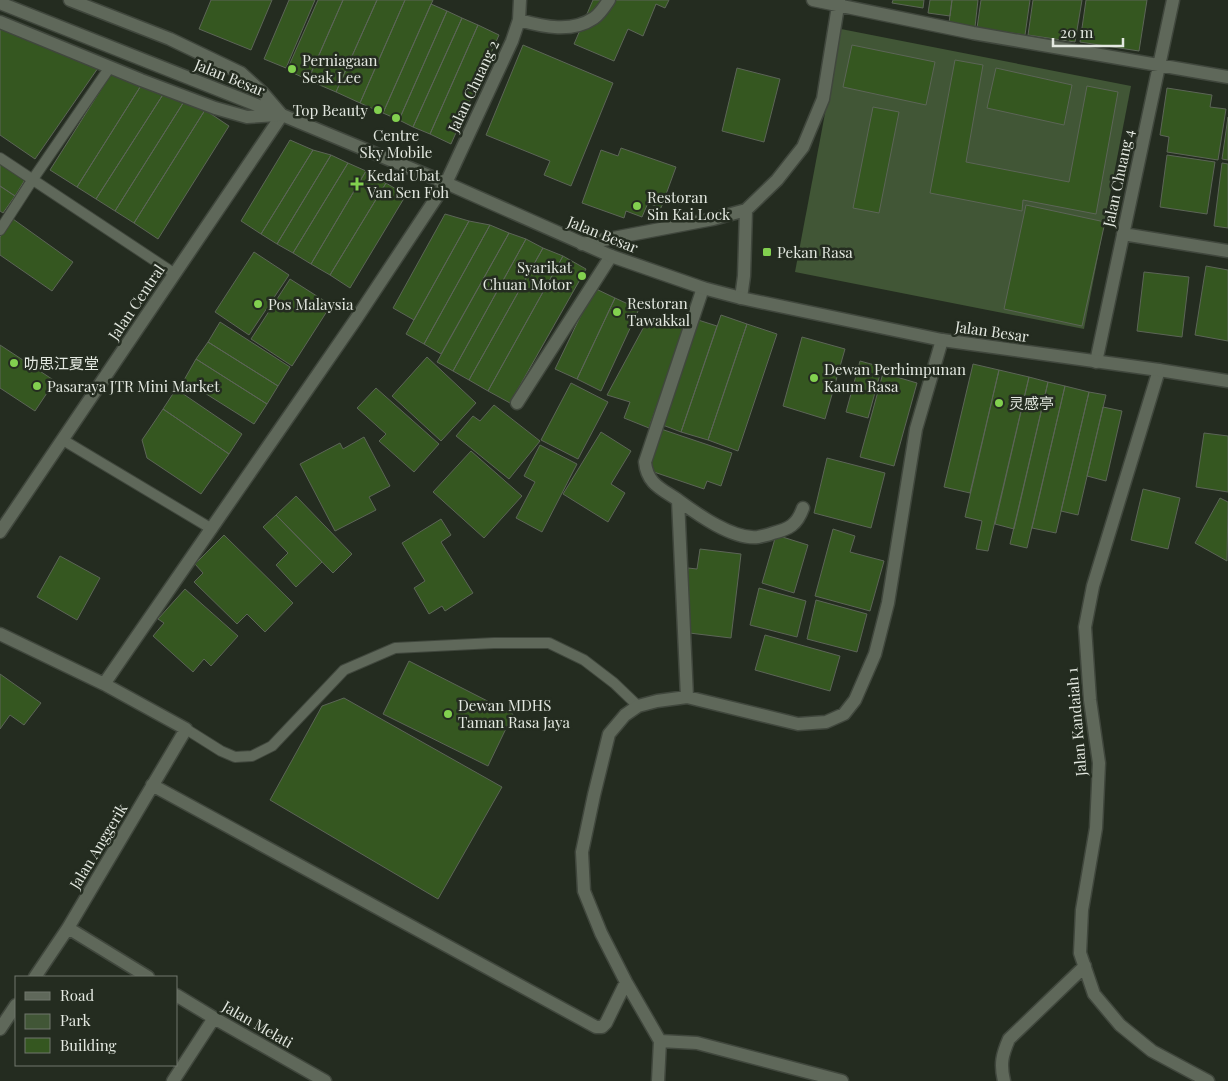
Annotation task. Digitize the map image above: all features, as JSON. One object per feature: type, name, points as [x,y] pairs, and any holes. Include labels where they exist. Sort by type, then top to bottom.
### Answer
[{"type":"street","points":[[70,0],[170,39],[241,73],[262,92],[282,115]]},
{"type":"street","name":"Jalan Chuang 2","points":[[104,684],[356,319],[446,183],[512,42],[519,20],[520,0]]},
{"type":"street","points":[[519,20],[544,27],[578,26],[596,17],[610,0]]},
{"type":"street","points":[[813,0],[839,3],[974,33],[1228,77]]},
{"type":"street","name":"Jalan Chuang 4","points":[[1096,362],[1173,0]]},
{"type":"street","name":"Jalan Besar","points":[[0,2],[446,183],[610,256],[703,288],[741,298],[942,340],[1159,370],[1228,382]]},
{"type":"street","points":[[582,244],[713,219],[746,210],[777,180],[803,147],[823,99],[839,3]]},
{"type":"street","points":[[0,22],[223,110],[247,117],[282,115]]},
{"type":"street","name":"Jalan Central","points":[[0,532],[282,115]]},
{"type":"street","points":[[741,298],[744,276],[746,210]]},
{"type":"street","points":[[1123,234],[1228,251]]},
{"type":"street","points":[[517,403],[610,256]]},
{"type":"street","points":[[703,288],[644,462],[646,474],[655,485],[708,521],[734,533],[756,538],[786,530],[799,519],[803,508]]},
{"type":"street","points":[[658,1081],[660,1041],[626,982],[601,933],[584,891],[582,852],[609,734],[625,715],[638,706],[687,697],[798,724],[826,722],[844,714],[855,700],[875,654],[888,603],[916,429],[942,340]]},
{"type":"street","name":"Jalan Kandaiah 1","points":[[1159,370],[1093,586],[1085,627],[1089,683],[1099,763],[1096,828],[1082,910],[1080,953],[1094,994],[1120,1025],[1152,1051],[1208,1081]]},
{"type":"street","points":[[678,500],[687,697]]},
{"type":"street","points":[[0,634],[104,684],[186,729]]},
{"type":"street","name":"Jalan Anggerik","points":[[36,976],[68,928],[186,729]]},
{"type":"street","points":[[152,785],[596,1027],[602,1027],[606,1024],[626,982]]},
{"type":"street","points":[[68,928],[146,976]]},
{"type":"street","points":[[1004,1081],[1002,1055],[1009,1039],[1084,966]]},
{"type":"street","name":"Jalan Melati","points":[[178,996],[325,1081]]},
{"type":"street","points":[[0,1029],[15,1006]]},
{"type":"street","points":[[173,1081],[214,1018]]},
{"type":"street","points":[[660,1041],[697,1043],[842,1081]]},
{"type":"lane","points":[[0,230],[110,67]]},
{"type":"lane","points":[[0,158],[175,274]]},
{"type":"lane","points":[[63,440],[212,529]]},
{"type":"lane","points":[[186,729],[221,751],[235,757],[252,756],[272,746],[344,670],[395,648],[425,646],[549,643],[584,660],[614,683],[638,706]]},
{"type":"green space","points":[[841,29],[1131,86],[1084,329],[795,272]]},
{"type":"building","points":[[211,0],[272,0],[251,50],[199,29]]},
{"type":"building","points":[[289,0],[315,0],[286,68],[264,59]]},
{"type":"building","points":[[318,0],[343,0],[308,80],[287,70]]},
{"type":"building","points":[[343,0],[377,0],[336,92],[308,80]]},
{"type":"building","points":[[377,0],[405,0],[360,103],[336,92]]},
{"type":"building","points":[[405,0],[433,0],[383,113],[360,103]]},
{"type":"building","points":[[593,0],[669,0],[665,8],[656,4],[643,36],[628,29],[614,61],[574,44]]},
{"type":"building","points":[[893,0],[924,0],[923,8],[892,3]]},
{"type":"building","points":[[930,0],[952,0],[950,16],[928,13]]},
{"type":"building","points":[[952,0],[978,0],[975,27],[949,23]]},
{"type":"building","points":[[981,0],[1030,0],[1025,35],[977,28]]},
{"type":"building","points":[[1033,0],[1082,0],[1075,42],[1028,35]]},
{"type":"building","points":[[1086,0],[1147,0],[1139,51],[1080,42]]},
{"type":"building","points":[[431,4],[447,11],[399,120],[383,113]]},
{"type":"building","points":[[447,11],[462,18],[413,127],[399,120]]},
{"type":"building","points":[[462,18],[478,25],[430,134],[413,127]]},
{"type":"building","points":[[478,25],[499,35],[451,144],[430,134]]},
{"type":"building","points":[[0,27],[98,68],[35,159],[0,135]]},
{"type":"building","points":[[523,45],[613,83],[571,186],[544,175],[550,161],[486,135]]},
{"type":"building","points":[[852,45],[935,62],[926,105],[843,87]]},
{"type":"building","points":[[955,60],[983,65],[966,162],[1069,182],[1087,86],[1118,92],[1096,214],[1023,200],[1022,211],[930,193]]},
{"type":"building","points":[[737,68],[780,79],[764,142],[722,131]]},
{"type":"building","points":[[996,68],[1072,85],[1064,125],[987,108]]},
{"type":"building","points":[[112,72],[142,84],[77,187],[50,170]]},
{"type":"building","points":[[142,84],[164,93],[96,199],[77,187]]},
{"type":"building","points":[[1167,88],[1212,95],[1210,107],[1226,109],[1218,160],[1167,152],[1169,137],[1160,135]]},
{"type":"building","points":[[164,93],[185,100],[115,211],[96,199]]},
{"type":"building","points":[[185,100],[205,110],[134,223],[115,211]]},
{"type":"building","points":[[873,107],[899,112],[879,213],[853,208]]},
{"type":"building","points":[[205,110],[229,126],[158,239],[134,223]]},
{"type":"building","points":[[1228,117],[1228,160],[1222,159]]},
{"type":"building","points":[[290,140],[313,150],[261,234],[241,221]]},
{"type":"building","points":[[621,148],[676,167],[661,208],[648,203],[642,217],[626,211],[624,218],[582,203],[601,150],[618,156]]},
{"type":"building","points":[[313,150],[331,155],[277,244],[261,234]]},
{"type":"building","points":[[331,155],[348,163],[293,253],[277,244]]},
{"type":"building","points":[[1167,155],[1215,162],[1207,214],[1160,207]]},
{"type":"building","points":[[0,161],[26,178],[15,196],[0,186]]},
{"type":"building","points":[[348,163],[366,171],[311,264],[293,253]]},
{"type":"building","points":[[1222,163],[1228,164],[1228,228],[1214,226]]},
{"type":"building","points":[[366,171],[386,183],[330,275],[311,264]]},
{"type":"building","points":[[386,183],[406,195],[350,288],[330,275]]},
{"type":"building","points":[[0,186],[15,196],[3,213],[0,211]]},
{"type":"building","points":[[1026,205],[1105,222],[1082,326],[1004,309]]},
{"type":"building","points":[[445,214],[469,221],[414,320],[393,308]]},
{"type":"building","points":[[13,219],[73,262],[52,291],[0,255],[0,237]]},
{"type":"building","points":[[469,221],[490,225],[424,344],[406,334]]},
{"type":"building","points":[[490,225],[509,233],[441,354],[424,344]]},
{"type":"building","points":[[509,233],[526,239],[453,371],[437,362]]},
{"type":"building","points":[[526,239],[543,248],[469,380],[453,371]]},
{"type":"building","points":[[543,248],[563,256],[488,391],[469,380]]},
{"type":"building","points":[[254,252],[289,275],[249,335],[215,312]]},
{"type":"building","points":[[563,256],[586,269],[510,403],[488,391]]},
{"type":"building","points":[[1206,266],[1228,270],[1228,341],[1195,335]]},
{"type":"building","points":[[1144,272],[1189,277],[1182,337],[1137,331]]},
{"type":"building","points":[[290,279],[331,305],[292,366],[251,339]]},
{"type":"building","points":[[594,288],[615,298],[577,379],[555,369]]},
{"type":"building","points":[[615,298],[639,309],[601,391],[577,379]]},
{"type":"building","points":[[663,313],[687,322],[649,428],[624,418],[630,402],[607,395],[647,321],[658,324]]},
{"type":"building","points":[[721,315],[747,324],[708,440],[681,432]]},
{"type":"building","points":[[695,319],[717,326],[681,432],[660,424]]},
{"type":"building","points":[[220,322],[290,367],[278,386],[208,342]]},
{"type":"building","points":[[747,324],[777,334],[738,451],[708,440]]},
{"type":"building","name":"Dewan Perhimpunan Kaum Rasa","points":[[802,337],[845,349],[825,419],[783,406]]},
{"type":"building","points":[[208,342],[278,386],[267,404],[196,359]]},
{"type":"building","name":"叻思江夏堂","points":[[0,345],[55,381],[35,411],[0,388]]},
{"type":"building","points":[[427,357],[476,403],[441,441],[392,396]]},
{"type":"building","points":[[196,359],[267,404],[254,424],[184,380]]},
{"type":"building","points":[[860,361],[882,367],[868,418],[846,412]]},
{"type":"building","points":[[973,364],[999,370],[970,493],[944,487]]},
{"type":"building","points":[[999,370],[1029,377],[988,551],[976,549],[982,521],[965,517]]},
{"type":"building","points":[[883,373],[917,383],[894,466],[860,457]]},
{"type":"building","points":[[1029,377],[1048,382],[1014,529],[995,524]]},
{"type":"building","points":[[1048,382],[1065,386],[1027,548],[1010,544]]},
{"type":"building","points":[[571,383],[608,402],[578,459],[541,440]]},
{"type":"building","points":[[1065,386],[1089,392],[1056,533],[1032,528]]},
{"type":"building","points":[[376,388],[439,444],[414,472],[379,441],[386,434],[357,408]]},
{"type":"building","points":[[176,389],[242,434],[229,454],[163,409]]},
{"type":"building","points":[[1089,392],[1106,395],[1078,515],[1061,511]]},
{"type":"building","points":[[494,405],[540,441],[509,479],[456,436],[473,416],[480,421]]},
{"type":"building","points":[[1103,407],[1122,411],[1106,481],[1087,476]]},
{"type":"building","points":[[163,409],[229,454],[201,494],[147,458],[142,440]]},
{"type":"building","points":[[661,429],[732,453],[721,486],[707,481],[704,489],[648,470]]},
{"type":"building","points":[[601,432],[631,451],[611,484],[625,493],[608,522],[563,494]]},
{"type":"building","points":[[1204,433],[1228,436],[1228,492],[1196,487]]},
{"type":"building","points":[[364,437],[390,486],[369,497],[376,510],[335,531],[300,464],[340,443],[343,449]]},
{"type":"building","points":[[540,445],[577,464],[542,532],[516,518],[535,482],[524,476]]},
{"type":"building","points":[[471,451],[522,496],[484,538],[433,492]]},
{"type":"building","points":[[827,458],[885,473],[871,528],[814,513]]},
{"type":"building","points":[[1143,489],[1180,498],[1168,549],[1131,540]]},
{"type":"building","points":[[296,496],[352,554],[333,573],[276,515]]},
{"type":"building","points":[[1220,498],[1228,502],[1227,561],[1195,543]]},
{"type":"building","points":[[276,515],[322,562],[296,587],[276,565],[288,553],[263,527]]},
{"type":"building","points":[[441,519],[451,535],[441,542],[473,593],[445,611],[442,606],[429,614],[414,588],[425,581],[402,543]]},
{"type":"building","points":[[833,529],[855,536],[850,552],[884,561],[870,611],[815,596]]},
{"type":"building","points":[[224,535],[293,603],[265,632],[247,614],[237,624],[194,582],[203,573],[195,564]]},
{"type":"building","points":[[776,535],[808,545],[794,593],[762,583]]},
{"type":"building","points":[[700,549],[741,554],[731,638],[681,632],[688,568],[697,569]]},
{"type":"building","points":[[60,556],[100,578],[77,620],[37,597]]},
{"type":"building","points":[[759,588],[806,601],[797,637],[750,625]]},
{"type":"building","points":[[185,589],[238,636],[211,666],[204,659],[193,672],[153,636],[164,623],[158,619]]},
{"type":"building","points":[[816,600],[867,614],[857,652],[807,639]]},
{"type":"building","points":[[765,635],[840,656],[830,691],[755,670]]},
{"type":"building","name":"Dewan MDHS Taman Rasa Jaya","points":[[409,661],[513,714],[488,766],[383,714]]},
{"type":"building","points":[[0,674],[41,703],[24,725],[10,715],[0,729]]},
{"type":"building","points":[[344,698],[502,787],[438,899],[270,800],[322,706]]},
{"type":"place","name":"Perniagaan Seak Lee","points":[[292,69]]},
{"type":"place","name":"Top Beauty","points":[[378,110]]},
{"type":"place","name":"Centre Sky Mobile","points":[[396,118]]},
{"type":"place","name":"Kedai Ubat Van Sen Foh","points":[[357,184]]},
{"type":"place","name":"Restoran Sin Kai Lock","points":[[637,206]]},
{"type":"place","name":"Pekan Rasa","points":[[767,252]]},
{"type":"place","name":"Syarikat Chuan Motor","points":[[582,276]]},
{"type":"place","name":"Pos Malaysia","points":[[258,304]]},
{"type":"place","name":"Restoran Tawakkal","points":[[617,312]]},
{"type":"place","name":"叻思江夏堂","points":[[14,363]]},
{"type":"place","name":"Dewan Perhimpunan Kaum Rasa","points":[[814,378]]},
{"type":"place","name":"Pasaraya JTR Mini Market","points":[[37,386]]},
{"type":"place","name":"灵感亭","points":[[999,403]]},
{"type":"place","name":"Dewan MDHS Taman Rasa Jaya","points":[[448,714]]}]
